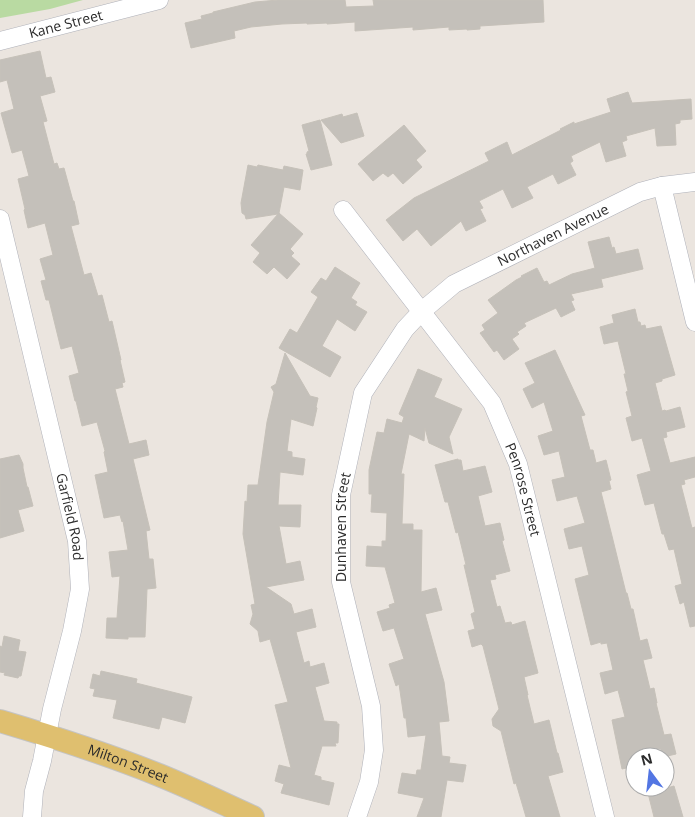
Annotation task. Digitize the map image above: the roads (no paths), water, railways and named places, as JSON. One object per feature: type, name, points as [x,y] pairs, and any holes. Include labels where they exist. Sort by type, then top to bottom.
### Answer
[{"type":"main road","name":"Milton Street","points":[[0,721],[100,752],[161,776],[253,817]]},
{"type":"street","name":"Kane Street","points":[[0,41],[159,0]]},
{"type":"street","name":"Northaven Avenue","points":[[422,311],[454,284],[640,192],[662,186],[695,182]]},
{"type":"street","points":[[662,186],[695,322]]},
{"type":"street","name":"Penrose Street","points":[[343,210],[492,403],[518,464],[605,817]]},
{"type":"street","name":"Garfield Road","points":[[0,219],[77,541],[80,589],[72,631],[34,791],[32,817]]},
{"type":"street","name":"Dunhaven Street","points":[[357,817],[369,782],[374,750],[371,706],[341,582],[341,496],[363,393],[405,329],[422,311]]}]
